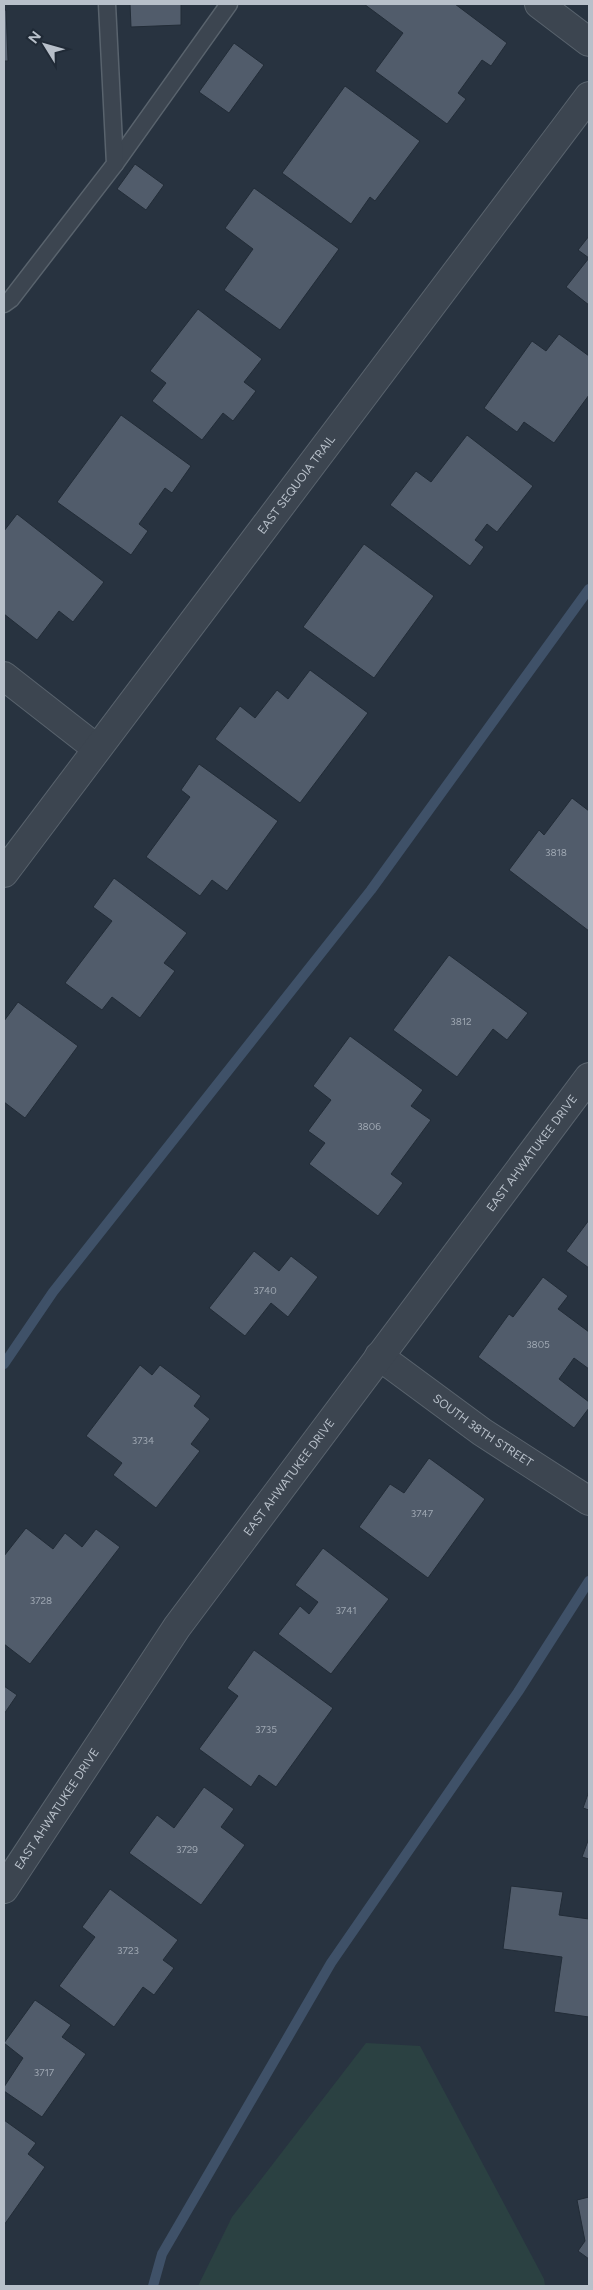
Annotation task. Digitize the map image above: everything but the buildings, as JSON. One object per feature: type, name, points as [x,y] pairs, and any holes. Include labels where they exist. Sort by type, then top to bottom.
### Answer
[{"type":"street","points":[[539,4],[589,42]]},
{"type":"street","name":"EAST SEQUOIA TRAIL","points":[[4,873],[96,748],[589,96]]},
{"type":"street","points":[[4,676],[96,748]]},
{"type":"street","name":"EAST AHWATUKEE DRIVE","points":[[4,1889],[176,1627],[589,1077]]},
{"type":"street","name":"SOUTH 38TH STREET","points":[[379,1356],[482,1432],[589,1501]]},
{"type":"lane","points":[[107,4],[114,164]]},
{"type":"lane","points":[[4,304],[11,299],[114,164],[229,4]]},
{"type":"green space","points":[[366,2043],[420,2046],[544,2279],[545,2286],[198,2286],[232,2217]]},
{"type":"waterway","points":[[4,1364],[53,1292],[371,890],[589,589]]},
{"type":"waterway","points":[[153,2286],[162,2254],[331,1963],[518,1692],[589,1581]]}]
